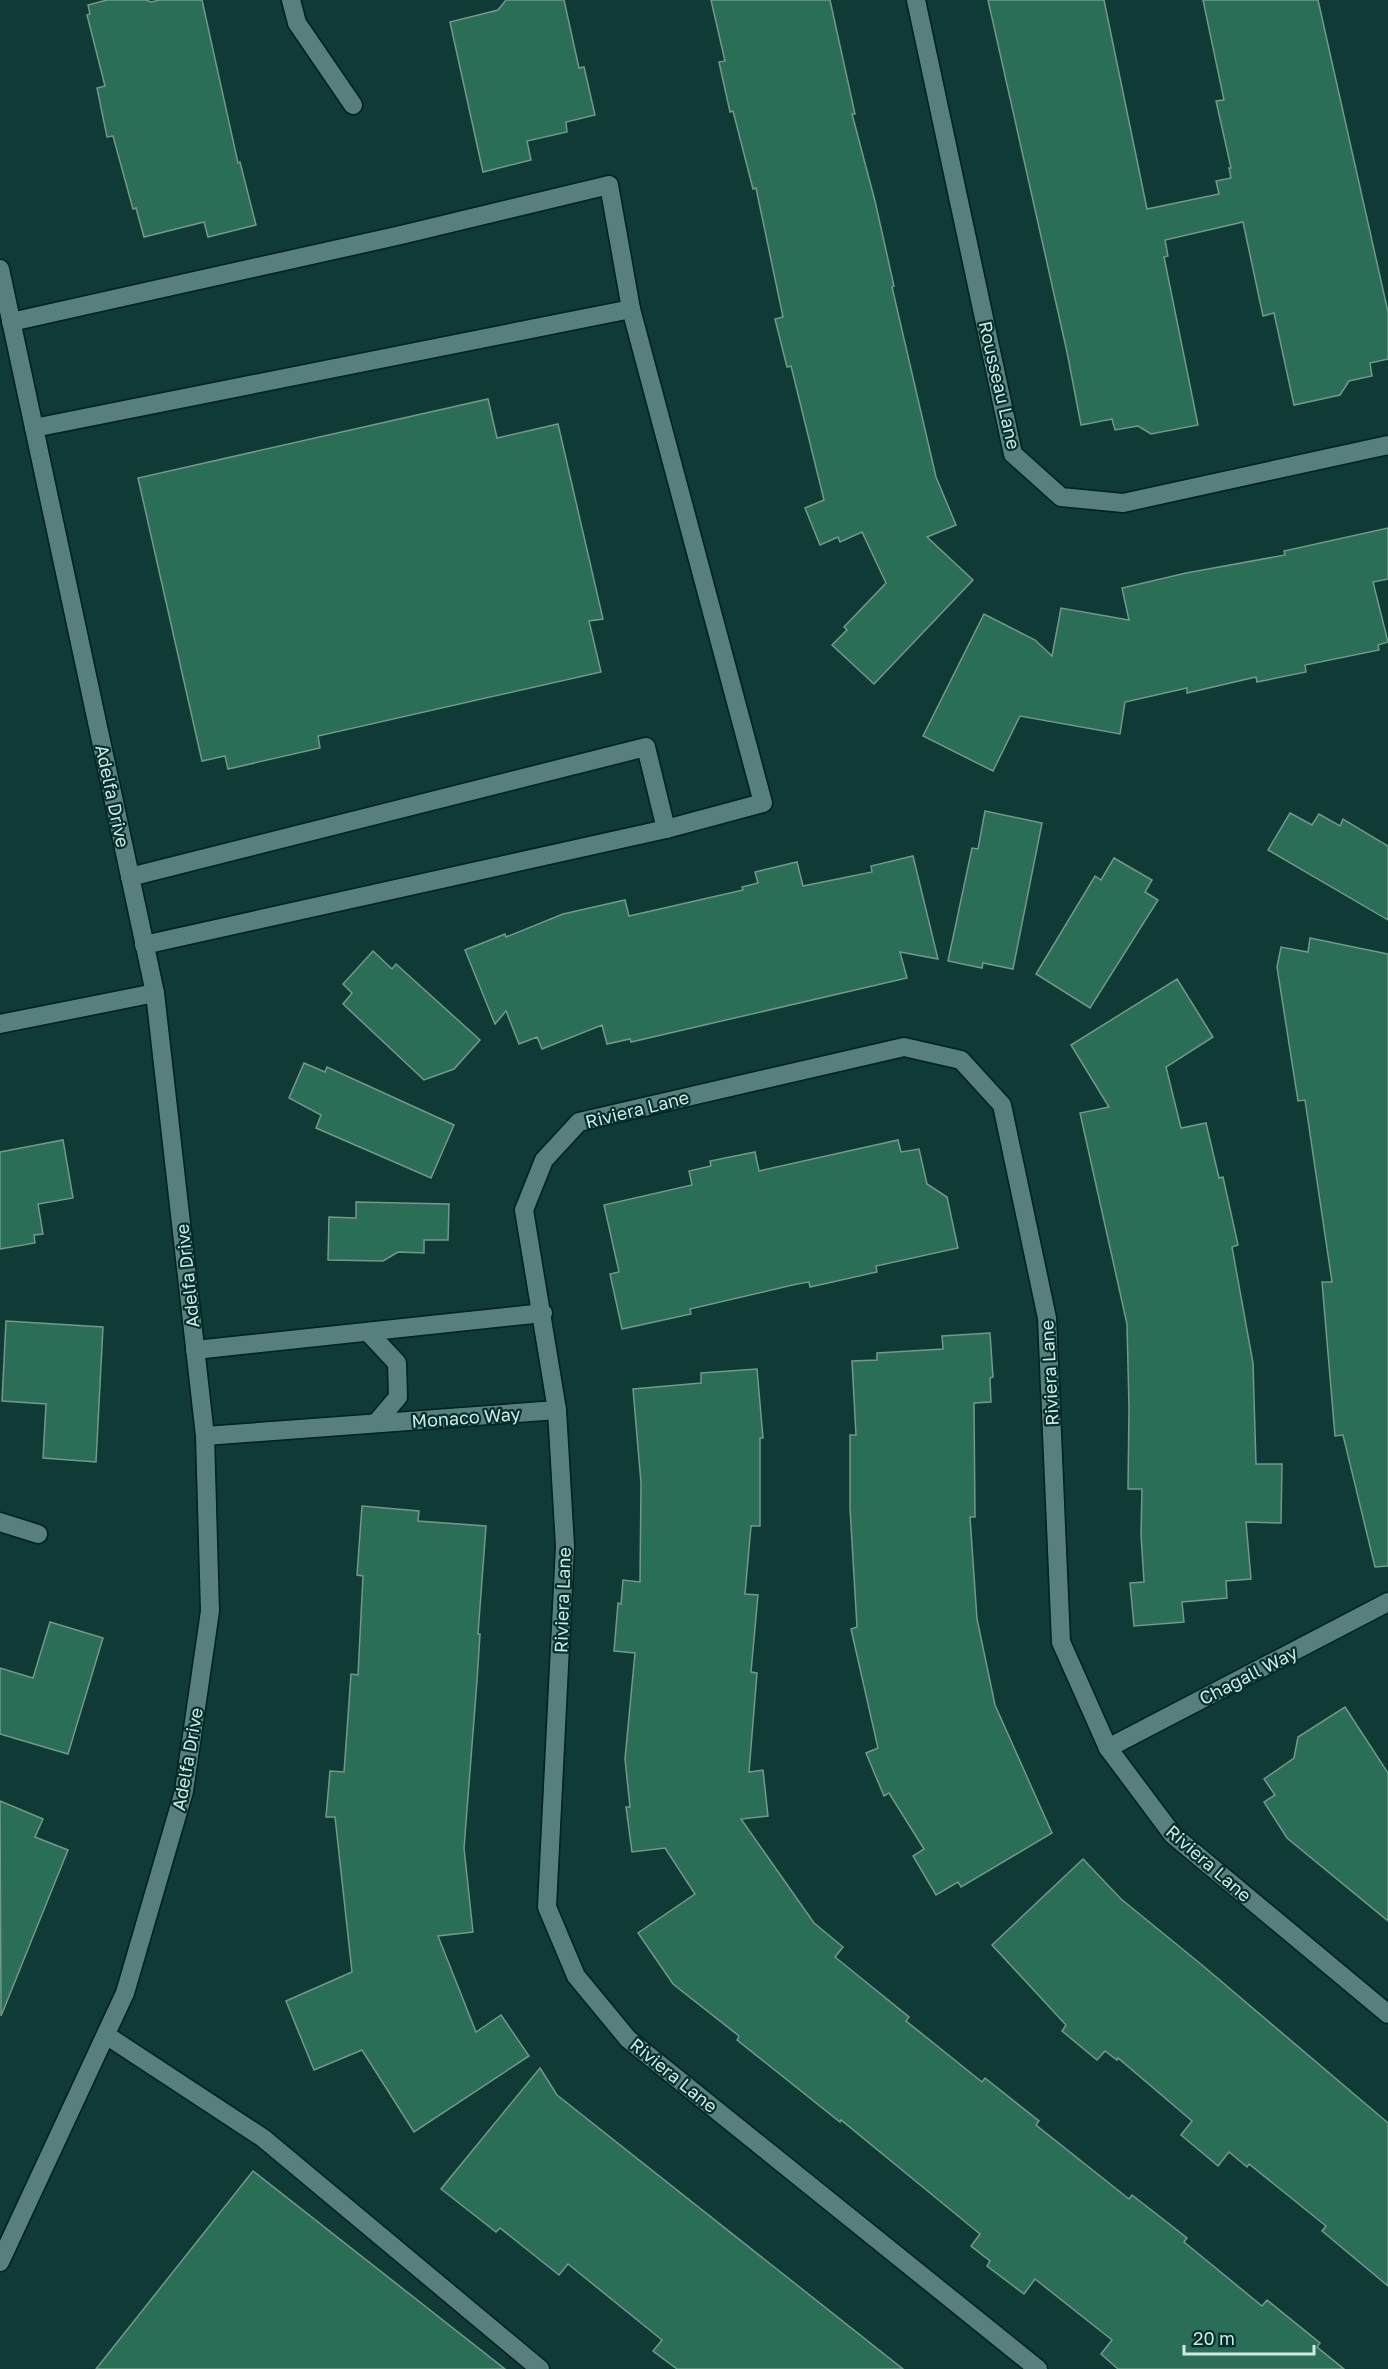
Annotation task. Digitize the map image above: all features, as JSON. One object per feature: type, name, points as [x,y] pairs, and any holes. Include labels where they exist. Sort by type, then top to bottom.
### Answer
[{"type":"street","points":[[291,0],[297,23],[353,105]]},
{"type":"street","name":"Rousseau Lane","points":[[916,0],[1013,454],[1061,497],[1123,503],[1388,445]]},
{"type":"street","points":[[11,322],[401,235],[609,185],[631,309],[763,803],[666,829],[144,945]]},
{"type":"street","name":"Adelfa Drive","points":[[0,269],[155,993],[205,1436],[210,1611],[184,1791],[125,1993],[0,2262]]},
{"type":"street","points":[[34,428],[631,309]]},
{"type":"street","points":[[130,877],[646,747],[666,829]]},
{"type":"street","points":[[0,1024],[155,993]]},
{"type":"street","name":"Riviera Lane","points":[[1038,2369],[628,2039],[576,1976],[547,1907],[565,1546],[557,1410],[543,1313],[524,1210],[544,1160],[579,1122],[904,1047],[961,1060],[1002,1105],[1047,1318],[1061,1642],[1108,1748],[1173,1835],[1388,2014]]},
{"type":"street","points":[[195,1350],[543,1313]]},
{"type":"street","name":"Monaco Way","points":[[368,1332],[397,1363],[398,1397],[376,1423]]},
{"type":"street","name":"Monaco Way","points":[[205,1436],[557,1410]]},
{"type":"street","points":[[0,1522],[38,1534]]},
{"type":"street","name":"Chagall Way","points":[[1108,1748],[1388,1602]]},
{"type":"street","points":[[106,2035],[262,2138],[540,2369]]},
{"type":"building","points":[[107,0],[151,2],[202,0],[238,163],[240,162],[256,225],[208,237],[204,222],[144,237],[136,208],[133,209],[113,136],[107,137],[97,88],[105,86],[87,15],[90,14],[88,5]]},
{"type":"building","points":[[506,0],[564,0],[579,68],[584,67],[595,115],[566,122],[567,132],[527,141],[531,160],[483,172],[450,22],[498,10]]},
{"type":"building","points":[[711,0],[830,0],[855,114],[852,114],[875,201],[894,286],[892,287],[936,477],[956,525],[927,537],[973,580],[874,684],[832,645],[847,630],[844,627],[886,583],[862,532],[840,542],[838,537],[820,545],[805,508],[824,500],[791,366],[787,367],[775,319],[783,317],[756,188],[753,189],[733,111],[730,112],[719,62],[725,61]]},
{"type":"building","points":[[988,0],[1104,0],[1147,209],[1219,194],[1216,181],[1231,178],[1229,168],[1231,168],[1216,101],[1224,100],[1203,0],[1318,0],[1388,312],[1388,359],[1370,363],[1372,376],[1349,381],[1340,395],[1294,405],[1274,313],[1263,316],[1243,222],[1165,240],[1168,256],[1164,257],[1198,425],[1151,434],[1138,426],[1115,430],[1112,419],[1081,425],[1067,352]]},
{"type":"building","points":[[488,399],[497,438],[558,424],[603,619],[589,621],[601,672],[318,736],[320,748],[228,769],[225,756],[202,761],[138,478]]},
{"type":"building","points":[[1388,528],[1388,579],[1373,582],[1388,642],[1378,645],[1379,650],[1305,665],[1306,672],[1257,682],[1256,677],[1187,693],[1187,688],[1125,702],[1120,734],[1020,716],[993,771],[923,736],[984,614],[1035,640],[1052,656],[1061,608],[1129,620],[1122,588],[1186,573],[1285,555],[1284,551]]},
{"type":"building","points":[[985,811],[1042,823],[1013,969],[983,963],[982,968],[948,961],[972,848],[978,849]]},
{"type":"building","points":[[1290,813],[1312,825],[1319,814],[1340,826],[1343,819],[1388,846],[1388,920],[1268,850]]},
{"type":"building","points":[[913,856],[938,959],[900,952],[907,978],[631,1042],[630,1039],[607,1044],[602,1025],[542,1049],[537,1037],[519,1044],[506,1011],[495,1024],[465,950],[505,934],[506,937],[563,914],[625,900],[629,916],[743,890],[742,887],[758,883],[755,872],[797,862],[803,886],[872,872],[871,866]]},
{"type":"building","points":[[1114,858],[1152,880],[1145,892],[1158,900],[1090,1008],[1036,974],[1095,876],[1101,880]]},
{"type":"building","points":[[1310,938],[1388,954],[1388,1566],[1375,1567],[1343,1435],[1335,1436],[1322,1282],[1332,1282],[1305,1100],[1298,1101],[1277,967],[1281,947],[1308,952]]},
{"type":"building","points":[[373,951],[392,969],[396,964],[480,1040],[454,1069],[424,1080],[343,1004],[352,993],[343,984]]},
{"type":"building","points":[[1177,979],[1213,1037],[1166,1067],[1181,1128],[1206,1123],[1219,1178],[1223,1177],[1238,1245],[1232,1247],[1253,1363],[1256,1464],[1282,1464],[1281,1523],[1246,1522],[1251,1579],[1226,1581],[1227,1598],[1182,1602],[1184,1622],[1134,1626],[1130,1583],[1144,1582],[1141,1535],[1142,1489],[1128,1489],[1127,1324],[1080,1113],[1109,1107],[1071,1045]]},
{"type":"building","points":[[304,1063],[325,1072],[327,1067],[454,1125],[431,1178],[316,1128],[321,1115],[289,1098]]},
{"type":"building","points":[[63,1140],[73,1198],[38,1204],[43,1234],[34,1235],[35,1243],[0,1249],[0,1152]]},
{"type":"building","points":[[898,1140],[901,1152],[919,1149],[927,1184],[947,1197],[958,1248],[876,1266],[877,1272],[810,1287],[809,1282],[797,1284],[690,1309],[691,1314],[622,1329],[610,1274],[619,1272],[604,1205],[692,1185],[689,1171],[711,1166],[710,1161],[755,1152],[759,1171]]},
{"type":"building","points":[[356,1202],[449,1204],[448,1240],[424,1240],[424,1253],[398,1252],[383,1261],[328,1260],[329,1217],[356,1218]]},
{"type":"building","points":[[6,1321],[103,1327],[96,1462],[43,1458],[46,1404],[2,1401]]},
{"type":"building","points":[[990,1333],[993,1377],[990,1378],[991,1402],[974,1403],[975,1517],[970,1517],[977,1619],[995,1705],[1052,1833],[961,1887],[958,1882],[936,1895],[913,1856],[924,1849],[889,1793],[884,1796],[866,1753],[878,1748],[851,1629],[857,1627],[850,1508],[850,1435],[856,1435],[852,1361],[877,1360],[877,1353],[943,1349],[942,1336]]},
{"type":"building","points":[[757,1369],[763,1438],[760,1438],[760,1526],[751,1526],[745,1594],[758,1595],[751,1672],[757,1673],[749,1772],[763,1770],[768,1816],[741,1819],[814,1923],[843,1947],[835,1957],[909,2017],[906,2021],[982,2082],[985,2078],[1039,2121],[1036,2125],[1129,2199],[1132,2195],[1187,2238],[1184,2242],[1262,2306],[1267,2300],[1320,2343],[1317,2347],[1344,2369],[1118,2369],[1101,2354],[1112,2340],[1035,2279],[1024,2294],[987,2266],[990,2261],[971,2246],[980,2234],[841,2120],[840,2122],[737,2040],[739,2036],[673,1984],[638,1933],[695,1894],[665,1848],[632,1852],[626,1807],[630,1807],[625,1759],[635,1653],[614,1651],[618,1603],[621,1604],[623,1580],[640,1582],[641,1483],[633,1389],[701,1383],[701,1373]]},
{"type":"building","points":[[362,1506],[419,1511],[418,1521],[486,1526],[464,1848],[473,1932],[438,1936],[476,2032],[501,2015],[529,2056],[414,2132],[362,2050],[314,2070],[286,2001],[352,1972],[335,1817],[326,1817],[330,1771],[344,1772],[351,1674],[358,1675],[363,1576],[357,1575]]},
{"type":"building","points":[[50,1622],[103,1638],[68,1754],[0,1734],[0,1668],[33,1678]]},
{"type":"building","points":[[1345,1707],[1388,1773],[1388,1921],[1287,1838],[1264,1802],[1275,1795],[1264,1779],[1294,1758],[1298,1737]]},
{"type":"building","points":[[0,1801],[43,1819],[35,1837],[68,1850],[1,2016]]},
{"type":"building","points":[[1083,1859],[1121,1899],[1388,2123],[1388,2286],[1322,2231],[1326,2226],[1249,2164],[1247,2167],[1229,2152],[1218,2166],[1181,2135],[1192,2121],[1118,2058],[1117,2060],[1105,2051],[1097,2060],[1062,2031],[1066,2025],[992,1945]]},
{"type":"building","points":[[540,2068],[557,2095],[903,2369],[677,2369],[653,2351],[662,2340],[568,2264],[559,2275],[500,2228],[496,2232],[441,2189]]},
{"type":"building","points":[[253,2171],[505,2369],[96,2369]]}]
